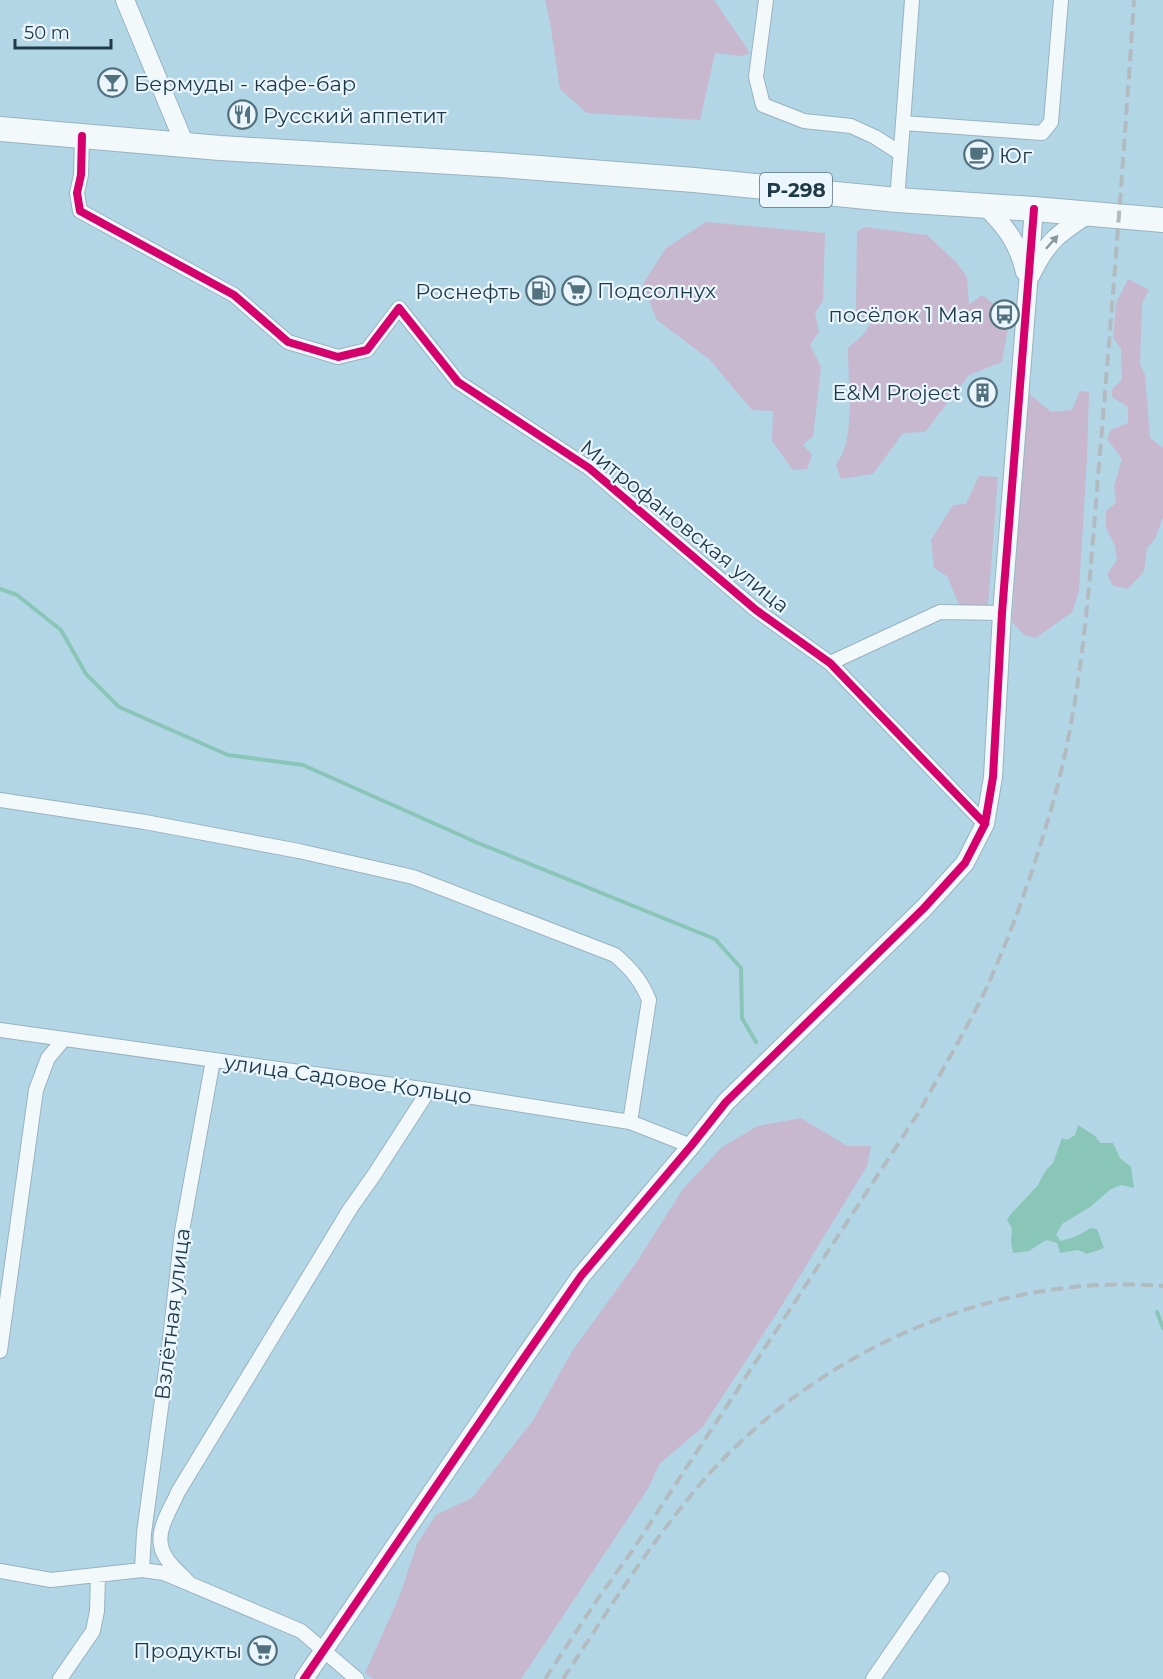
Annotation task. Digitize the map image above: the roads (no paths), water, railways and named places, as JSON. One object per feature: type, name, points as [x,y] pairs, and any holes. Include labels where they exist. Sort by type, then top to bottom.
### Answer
[{"type":"highway","name":"Р-298","points":[[0,129],[185,145],[694,180],[897,200],[1163,220]]},
{"type":"street","points":[[125,0],[185,145]]},
{"type":"street","points":[[766,0],[756,77],[763,105],[804,121],[851,126],[875,137],[900,153]]},
{"type":"street","points":[[897,200],[912,0]]},
{"type":"street","points":[[903,123],[1042,133],[1051,122],[1061,0]]},
{"type":"street","name":"Митрофановская улица","points":[[82,136],[81,175],[77,193],[80,211],[234,295],[288,342],[338,357],[367,350],[399,308],[458,382],[589,468],[756,610],[830,663],[985,824]]},
{"type":"street","points":[[985,206],[1004,225],[1017,246],[1027,282]]},
{"type":"street","points":[[304,1679],[581,1276],[726,1102],[931,901],[965,863],[985,824],[993,777],[1002,613],[1034,209]]},
{"type":"street","points":[[1027,282],[1038,260],[1058,235],[1090,213]]},
{"type":"street","points":[[830,663],[940,612],[1002,613]]},
{"type":"street","points":[[0,800],[156,824],[299,851],[413,877],[615,955],[642,984],[648,1000],[630,1122]]},
{"type":"street","name":"улица Садовое Кольцо","points":[[0,1030],[429,1090],[630,1122],[691,1146]]},
{"type":"street","points":[[0,1351],[36,1090],[48,1058],[64,1039]]},
{"type":"street","name":"Взлётная улица","points":[[142,1570],[144,1533],[182,1230],[213,1060]]},
{"type":"street","points":[[189,1583],[168,1560],[161,1546],[161,1531],[178,1492],[350,1209],[429,1090]]},
{"type":"street","points":[[0,1571],[51,1580],[142,1570],[164,1573],[301,1631],[357,1679]]},
{"type":"street","points":[[60,1679],[93,1631],[97,1611],[98,1576]]},
{"type":"street","points":[[873,1679],[942,1579]]},
{"type":"waterway","points":[[0,589],[17,595],[61,630],[86,674],[119,707],[228,755],[303,765],[478,843],[715,939],[741,968],[742,1018],[756,1042]]},
{"type":"waterway","points":[[1157,1312],[1163,1328]]},
{"type":"railway","points":[[545,1679],[630,1554],[919,1112],[985,991],[1027,887],[1059,779],[1069,735],[1083,646],[1109,349],[1134,0]]},
{"type":"railway","points":[[563,1679],[647,1553],[683,1505],[747,1436],[797,1395],[852,1360],[910,1330],[971,1308],[1034,1293],[1098,1285],[1163,1286]]},
{"type":"place","name":"Бермуды - кафе-бар","points":[[113,83]]},
{"type":"place","name":"Русский аппетит","points":[[242,115]]},
{"type":"place","name":"Юг","points":[[978,155]]},
{"type":"place","name":"Подсолнух","points":[[576,290]]},
{"type":"place","name":"Роснефть","points":[[541,291]]},
{"type":"place","name":"посёлок 1 Мая","points":[[1004,314]]},
{"type":"place","name":"E&M Project","points":[[982,392]]},
{"type":"place","name":"Продукты","points":[[263,1650]]}]
